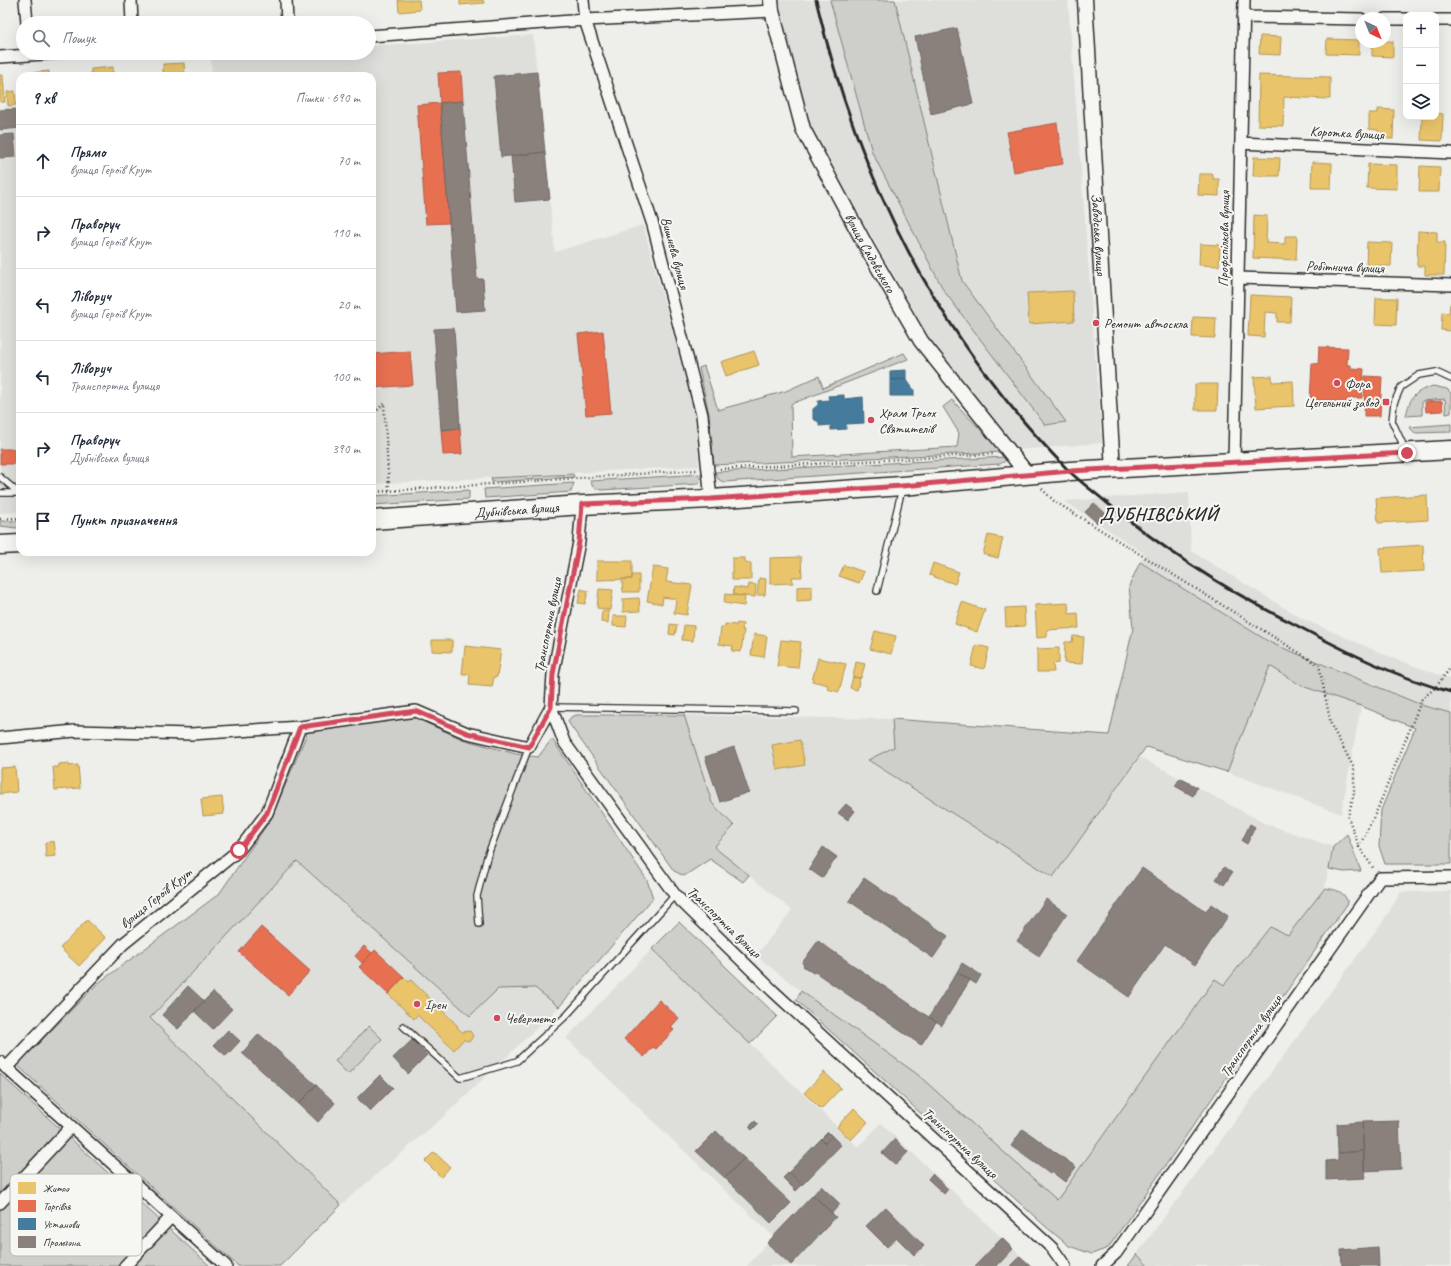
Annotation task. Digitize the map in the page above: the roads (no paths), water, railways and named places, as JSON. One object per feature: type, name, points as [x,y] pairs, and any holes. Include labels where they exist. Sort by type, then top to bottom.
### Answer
[{"type":"main road","name":"Дубнівська вулиця","points":[[376,520],[582,504],[711,499],[902,486],[1070,471],[1113,470],[1451,450]]},
{"type":"main road","points":[[0,545],[16,544]]},
{"type":"street","points":[[26,0],[27,16]]},
{"type":"street","points":[[131,0],[132,16]]},
{"type":"street","points":[[286,0],[287,16]]},
{"type":"street","name":"Вишнева вулиця","points":[[584,0],[585,20],[653,225],[702,415],[711,499]]},
{"type":"street","name":"Заводська вулиця","points":[[1085,0],[1113,470]]},
{"type":"street","name":"Профспілкова вулиця","points":[[1234,462],[1244,0]]},
{"type":"street","points":[[376,35],[771,5]]},
{"type":"street","name":"вулиця Садовського","points":[[771,5],[803,129],[859,234],[921,341],[1028,475]]},
{"type":"street","points":[[1243,17],[1355,19]]},
{"type":"street","points":[[1391,19],[1403,19]]},
{"type":"street","points":[[1439,20],[1451,20]]},
{"type":"street","points":[[0,57],[16,55]]},
{"type":"street","name":"Коротка вулиця","points":[[1241,143],[1451,153]]},
{"type":"street","name":"Робітнича вулиця","points":[[1238,278],[1451,285]]},
{"type":"street","name":"Транспортна вулиця","points":[[582,504],[579,542],[553,674],[551,707],[564,742],[675,895],[778,995],[1053,1249],[1065,1266]]},
{"type":"street","points":[[0,738],[75,731],[191,734],[300,727],[416,711],[467,733],[529,747],[551,707]]},
{"type":"street","name":"вулиця Героїв Крут","points":[[3,1065],[123,944],[239,850],[267,813],[300,727]]},
{"type":"street","name":"Транспортна вулиця","points":[[1102,1266],[1120,1247],[1380,878],[1451,877]]},
{"type":"street","points":[[3,1065],[123,1174]]},
{"type":"street","points":[[27,1174],[71,1127]]},
{"type":"street","points":[[142,1191],[226,1266]]},
{"type":"street","points":[[0,1203],[10,1192]]},
{"type":"street","points":[[142,1248],[171,1217]]},
{"type":"street","points":[[125,1266],[134,1256]]},
{"type":"lane","points":[[1407,453],[1392,421],[1394,403],[1401,387],[1419,375],[1436,372],[1451,379]]},
{"type":"lane","points":[[0,477],[16,491]]},
{"type":"lane","points":[[876,591],[902,486]]},
{"type":"lane","points":[[0,493],[16,494]]},
{"type":"lane","points":[[551,707],[796,710]]},
{"type":"lane","points":[[479,924],[477,896],[487,857],[529,747]]},
{"type":"lane","points":[[403,1026],[460,1078],[517,1061],[567,1015],[675,895]]},
{"type":"railway","points":[[816,0],[834,67],[855,131],[880,193],[909,253],[942,310],[979,365],[1021,419],[1081,482],[1150,536],[1219,583],[1330,643],[1370,662],[1410,679],[1451,692]]},
{"type":"place","name":"Ремонт автоскла","points":[[1096,323]]},
{"type":"place","name":"Фора","points":[[1337,383]]},
{"type":"place","name":"Цегельний завод","points":[[1386,402]]},
{"type":"place","name":"Храм Трьох Святителів","points":[[871,420]]},
{"type":"place","name":"Ірен","points":[[417,1004]]},
{"type":"place","name":"Чевермето","points":[[497,1018]]},
{"type":"district","name":"ДУБНІВСЬКИЙ","points":[[1159,514]]}]
